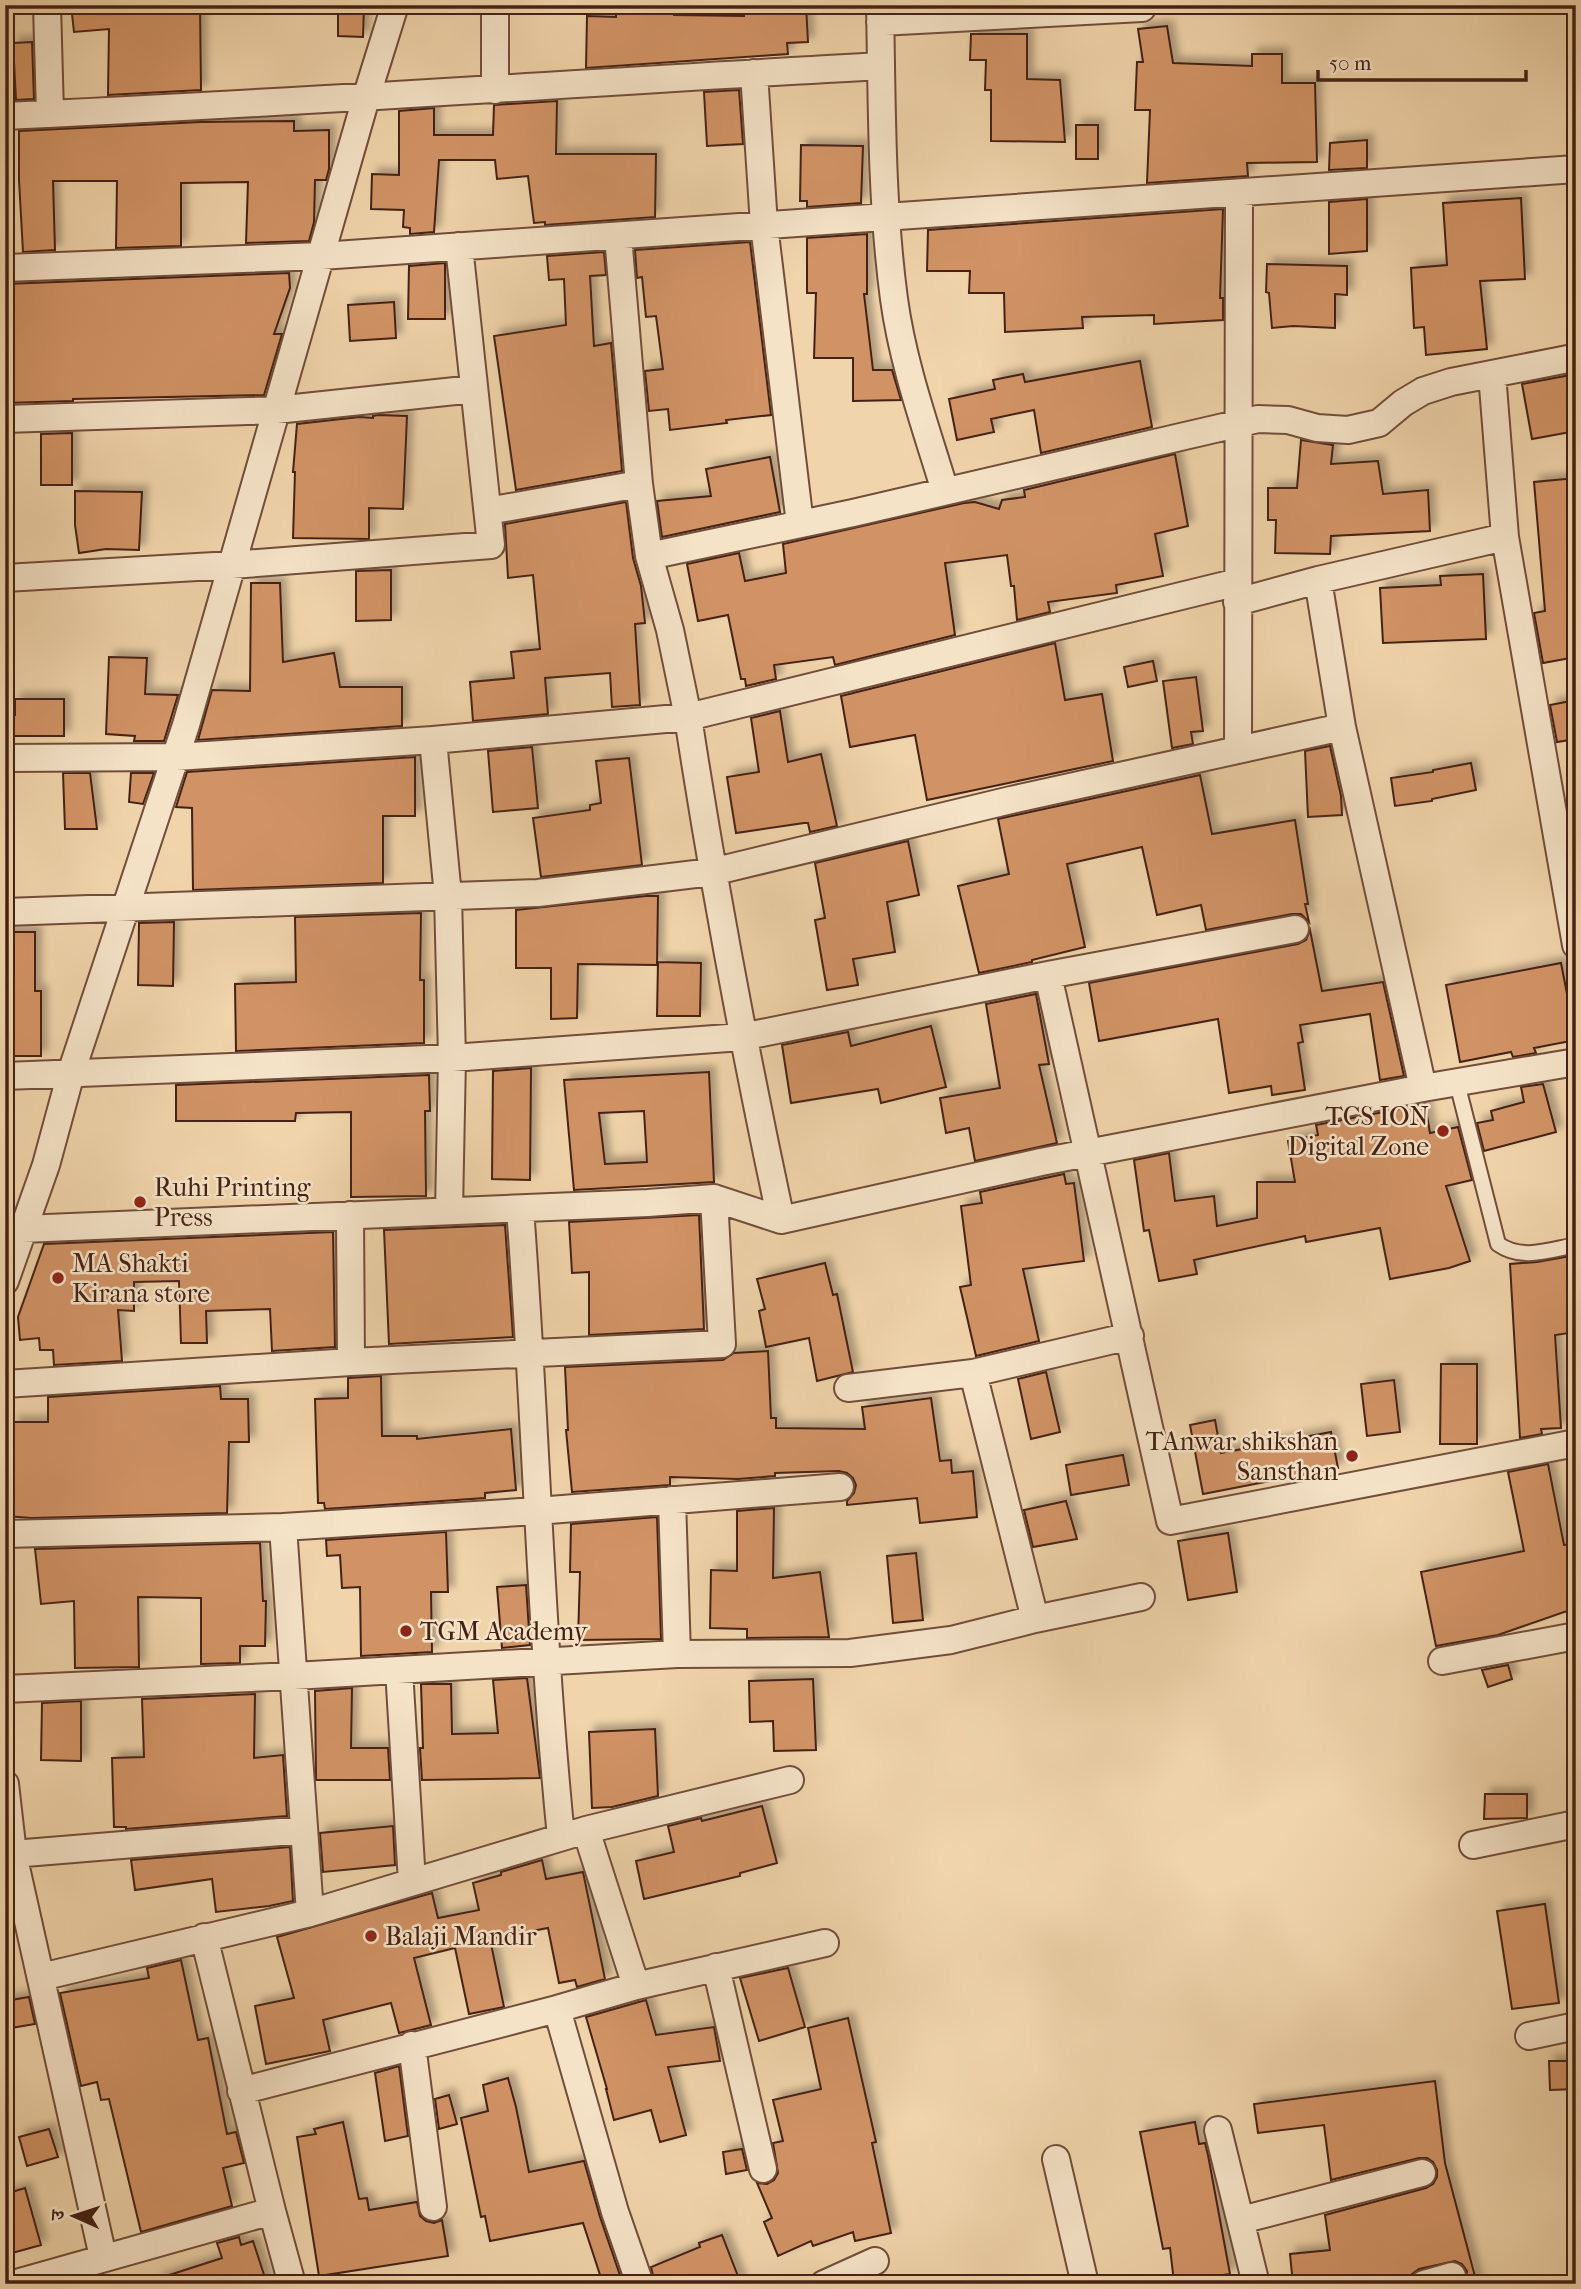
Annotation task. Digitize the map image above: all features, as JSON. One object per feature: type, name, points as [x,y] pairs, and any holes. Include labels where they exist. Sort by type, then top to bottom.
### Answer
[{"type":"street","points":[[47,5],[50,114]]},
{"type":"street","points":[[5,1280],[14,1230],[46,1165],[71,1073],[176,758],[395,5]]},
{"type":"street","points":[[495,5],[495,90]]},
{"type":"street","points":[[945,491],[906,362],[894,302],[885,217],[880,13],[1142,8]]},
{"type":"street","points":[[5,116],[366,99],[881,66]]},
{"type":"street","points":[[754,73],[764,226],[800,524]]},
{"type":"street","points":[[5,268],[321,256],[1576,169]]},
{"type":"street","points":[[1238,750],[1239,193]]},
{"type":"street","points":[[618,236],[639,484],[649,556],[670,630],[688,717],[712,872],[742,1037],[781,1220]]},
{"type":"street","points":[[5,578],[232,565],[491,545],[459,246]]},
{"type":"street","points":[[649,556],[800,524],[1238,422],[1258,419],[1287,420],[1317,428],[1348,430],[1379,423],[1423,391],[1451,382],[1573,358]]},
{"type":"street","points":[[1492,374],[1505,537],[1576,945]]},
{"type":"street","points":[[5,419],[276,410],[474,390]]},
{"type":"street","points":[[488,511],[639,484]]},
{"type":"street","points":[[5,758],[176,758],[433,740],[688,717],[1238,592],[1318,580],[1505,537]]},
{"type":"street","points":[[1318,580],[1342,727],[1423,1088]]},
{"type":"street","points":[[5,912],[538,893],[712,872],[1011,800],[1342,727]]},
{"type":"street","points":[[433,740],[448,896],[452,1058],[449,1212]]},
{"type":"street","points":[[5,1076],[452,1058],[742,1037],[1048,975],[1295,929]]},
{"type":"street","points":[[1048,975],[1170,1521],[1576,1443]]},
{"type":"street","points":[[14,1230],[520,1209],[714,1198],[781,1220],[1089,1153],[1423,1088],[1576,1062]]},
{"type":"street","points":[[5,1384],[351,1362],[722,1344],[714,1198]]},
{"type":"street","points":[[520,1209],[546,1662],[561,1837]]},
{"type":"street","points":[[350,1215],[351,1362]]},
{"type":"street","points":[[848,1388],[972,1373],[1130,1336]]},
{"type":"street","points":[[972,1373],[1035,1619]]},
{"type":"street","points":[[5,1534],[283,1527],[537,1511],[840,1487]]},
{"type":"street","points":[[672,1500],[677,1654]]},
{"type":"street","points":[[283,1527],[310,1913]]},
{"type":"street","points":[[5,1689],[677,1654],[850,1653],[951,1640],[1141,1597]]},
{"type":"street","points":[[1441,1661],[1576,1636]]},
{"type":"street","points":[[399,1670],[412,1882]]},
{"type":"street","points":[[41,1977],[310,1913],[586,1830],[790,1780]]},
{"type":"street","points":[[5,1784],[13,1854],[103,2257]]},
{"type":"street","points":[[1473,1845],[1576,1824]]},
{"type":"street","points":[[13,1854],[304,1830]]},
{"type":"street","points":[[586,1830],[636,1986]]},
{"type":"street","points":[[204,1937],[292,2284]]},
{"type":"street","points":[[241,2091],[636,1986],[825,1942]]},
{"type":"street","points":[[716,1968],[763,2169]]},
{"type":"street","points":[[557,2009],[615,2212],[640,2284]]},
{"type":"street","points":[[1529,2036],[1576,2026]]},
{"type":"street","points":[[412,2045],[433,2207]]},
{"type":"street","points":[[1218,2130],[1256,2284]]},
{"type":"street","points":[[1056,2159],[1085,2284]]},
{"type":"street","points":[[1241,2220],[1422,2173]]},
{"type":"street","points":[[13,2284],[272,2211]]},
{"type":"street","points":[[824,2284],[875,2261]]},
{"type":"street","points":[[1424,2284],[1452,2276]]},
{"type":"lane","points":[[1457,1083],[1498,1244],[1510,1252],[1523,1255],[1576,1245]]},
{"type":"building","points":[[71,5],[200,5],[201,90],[108,95],[109,29],[74,32]]},
{"type":"building","points":[[338,5],[364,5],[363,37],[338,36]]},
{"type":"building","points":[[616,5],[674,5],[674,15],[744,16],[743,5],[806,5],[808,42],[787,43],[788,54],[586,68],[587,16],[616,17]]},
{"type":"building","points":[[1167,26],[1173,63],[1252,66],[1252,54],[1282,54],[1282,83],[1315,83],[1317,162],[1247,163],[1248,176],[1147,183],[1150,110],[1135,110],[1137,62],[1143,62],[1138,29]]},
{"type":"building","points":[[971,34],[1027,34],[1027,79],[1060,80],[1065,142],[991,141],[991,90],[985,90],[986,60],[970,60]]},
{"type":"building","points":[[32,42],[34,99],[16,100],[13,43]]},
{"type":"building","points":[[739,90],[743,144],[707,146],[704,92]]},
{"type":"building","points":[[557,101],[556,154],[656,154],[655,217],[545,225],[545,222],[534,223],[528,176],[497,179],[495,160],[439,160],[434,232],[410,234],[410,228],[403,227],[404,210],[371,209],[372,174],[399,175],[399,111],[434,108],[434,135],[493,135],[494,105]]},
{"type":"building","points":[[294,121],[294,131],[329,130],[329,169],[326,180],[315,180],[314,222],[309,241],[246,243],[248,182],[181,183],[181,246],[116,248],[117,181],[53,181],[55,250],[23,252],[19,131],[200,122]]},
{"type":"building","points":[[1076,125],[1098,125],[1098,159],[1076,159]]},
{"type":"building","points":[[1367,140],[1367,168],[1329,170],[1330,143]]},
{"type":"building","points":[[801,145],[863,146],[861,203],[807,207],[807,201],[800,201]]},
{"type":"building","points":[[1521,198],[1525,279],[1480,281],[1487,349],[1426,355],[1424,327],[1414,328],[1411,268],[1447,265],[1443,203]]},
{"type":"building","points":[[1367,199],[1367,251],[1329,254],[1329,202]]},
{"type":"building","points":[[1223,209],[1220,298],[1223,298],[1223,320],[1154,324],[1154,315],[1082,317],[1083,328],[1005,332],[1004,293],[969,293],[970,271],[927,271],[928,230]]},
{"type":"building","points":[[867,234],[867,294],[864,294],[873,370],[892,370],[901,400],[853,401],[853,358],[814,358],[816,293],[807,293],[807,238]]},
{"type":"building","points":[[750,242],[771,415],[670,430],[668,409],[649,411],[645,371],[663,369],[656,316],[646,317],[642,277],[637,278],[635,250]]},
{"type":"building","points":[[604,252],[606,275],[590,276],[594,346],[611,343],[622,471],[516,490],[494,336],[566,325],[564,279],[549,280],[547,256]]},
{"type":"building","points":[[445,263],[445,319],[408,319],[409,266]]},
{"type":"building","points":[[1267,264],[1347,266],[1347,295],[1335,294],[1335,328],[1272,328],[1269,293],[1266,292]]},
{"type":"building","points":[[289,273],[290,288],[274,334],[282,334],[264,395],[5,403],[5,284]]},
{"type":"building","points":[[394,302],[396,338],[350,341],[348,305]]},
{"type":"building","points":[[1140,361],[1152,427],[1041,453],[1034,410],[991,419],[994,432],[957,440],[949,399],[995,389],[993,380],[1023,374],[1025,382]]},
{"type":"building","points":[[1576,374],[1576,431],[1532,439],[1522,384]]},
{"type":"building","points":[[378,415],[407,416],[403,509],[369,508],[369,539],[293,538],[293,472],[297,424],[373,418]]},
{"type":"building","points":[[72,433],[72,485],[41,485],[41,434]]},
{"type":"building","points":[[1301,440],[1333,445],[1331,464],[1378,461],[1383,494],[1428,490],[1430,531],[1331,536],[1330,554],[1275,553],[1276,520],[1268,520],[1268,488],[1297,488]]},
{"type":"building","points":[[1175,454],[1188,526],[1155,534],[1163,576],[1116,585],[1117,593],[1048,602],[1050,612],[1017,620],[1014,586],[1011,586],[1007,555],[945,563],[955,635],[835,665],[833,657],[774,665],[776,679],[746,686],[745,679],[741,679],[728,615],[698,621],[687,564],[739,553],[745,581],[786,573],[783,544],[964,503],[975,502],[999,509],[1002,500],[1025,497],[1024,490]]},
{"type":"building","points":[[770,457],[780,512],[662,537],[657,501],[711,496],[706,469]]},
{"type":"building","points":[[1576,478],[1576,657],[1543,663],[1534,613],[1545,611],[1534,482]]},
{"type":"building","points":[[75,491],[142,492],[139,550],[106,549],[79,553],[75,525]]},
{"type":"building","points":[[626,502],[645,623],[635,624],[640,705],[612,707],[610,673],[545,678],[548,714],[473,721],[470,682],[514,678],[511,652],[540,649],[533,575],[508,578],[505,524]]},
{"type":"building","points":[[391,570],[391,620],[356,621],[356,571]]},
{"type":"building","points":[[1483,574],[1486,639],[1383,643],[1380,588],[1441,585],[1440,576]]},
{"type":"building","points":[[251,583],[280,583],[283,662],[334,653],[340,687],[402,687],[402,726],[198,740],[212,690],[250,691]]},
{"type":"building","points":[[1055,643],[1065,700],[1102,694],[1113,761],[927,800],[915,735],[850,747],[841,696]]},
{"type":"building","points":[[109,657],[147,658],[145,694],[178,695],[164,741],[134,741],[135,736],[106,734]]},
{"type":"building","points":[[1153,661],[1157,681],[1128,687],[1124,667]]},
{"type":"building","points":[[1196,677],[1203,731],[1191,732],[1193,744],[1172,748],[1163,681]]},
{"type":"building","points":[[15,699],[64,699],[64,736],[5,736],[5,716],[15,715]]},
{"type":"building","points":[[1576,700],[1576,739],[1557,742],[1550,705]]},
{"type":"building","points":[[780,711],[788,762],[821,754],[837,826],[810,832],[808,823],[804,823],[736,833],[727,777],[759,772],[751,718]]},
{"type":"building","points":[[1330,746],[1341,796],[1342,815],[1308,817],[1305,751]]},
{"type":"building","points":[[532,747],[538,808],[493,812],[488,751]]},
{"type":"building","points":[[415,757],[415,816],[383,816],[383,883],[193,890],[192,808],[176,807],[187,772]]},
{"type":"building","points":[[629,758],[642,865],[541,877],[533,818],[590,810],[590,805],[601,803],[596,761]]},
{"type":"building","points":[[1471,763],[1476,790],[1432,801],[1395,806],[1391,778]]},
{"type":"building","points":[[63,773],[90,773],[97,829],[65,829]]},
{"type":"building","points":[[131,773],[154,773],[143,804],[129,802]]},
{"type":"building","points":[[1200,775],[1212,834],[1295,820],[1309,922],[1301,914],[1292,914],[1206,930],[1201,905],[1157,915],[1142,847],[1067,864],[1085,947],[979,973],[958,886],[1009,874],[998,819]]},
{"type":"building","points":[[908,841],[919,895],[887,902],[895,952],[853,959],[858,985],[827,990],[815,920],[825,918],[815,863]]},
{"type":"building","points":[[658,896],[657,965],[578,964],[577,1018],[551,1019],[551,968],[516,968],[516,910]]},
{"type":"building","points":[[421,913],[420,980],[424,980],[424,1043],[236,1051],[235,984],[296,982],[295,917]]},
{"type":"building","points":[[174,922],[173,986],[138,985],[139,923]]},
{"type":"building","points":[[1310,930],[1322,991],[1383,982],[1404,1076],[1380,1080],[1370,1014],[1300,1025],[1303,1042],[1298,1043],[1305,1090],[1272,1095],[1271,1086],[1229,1093],[1218,1019],[1099,1041],[1089,983],[1298,944],[1306,940]]},
{"type":"building","points":[[5,932],[35,932],[35,991],[41,991],[41,1056],[5,1056]]},
{"type":"building","points":[[658,962],[701,963],[700,1016],[657,1016]]},
{"type":"building","points":[[1561,963],[1576,1040],[1534,1048],[1536,1053],[1513,1057],[1511,1052],[1460,1062],[1446,985]]},
{"type":"building","points":[[1036,994],[1049,1064],[1039,1065],[1057,1143],[975,1161],[969,1128],[946,1133],[940,1098],[1000,1088],[986,1004]]},
{"type":"building","points":[[931,1026],[946,1087],[881,1103],[878,1089],[791,1103],[782,1045],[848,1032],[851,1046]]},
{"type":"building","points":[[531,1068],[530,1180],[492,1179],[493,1071]]},
{"type":"building","points":[[709,1072],[714,1182],[574,1190],[564,1080]],"holes":[[[644,1111],[647,1162],[605,1164],[599,1113]]]},
{"type":"building","points":[[429,1075],[430,1111],[425,1111],[426,1196],[351,1197],[351,1112],[296,1113],[295,1121],[176,1121],[176,1085]]},
{"type":"building","points":[[1543,1084],[1556,1132],[1484,1151],[1477,1123],[1493,1120],[1491,1111],[1524,1102],[1521,1087]]},
{"type":"building","points":[[1425,1104],[1430,1133],[1458,1127],[1472,1180],[1446,1186],[1470,1261],[1449,1268],[1390,1279],[1380,1228],[1306,1242],[1305,1236],[1194,1260],[1197,1274],[1159,1281],[1149,1230],[1144,1231],[1134,1160],[1169,1153],[1175,1201],[1214,1196],[1217,1226],[1257,1218],[1257,1182],[1295,1182],[1288,1141],[1318,1135],[1316,1125]]},
{"type":"building","points":[[1064,1174],[1066,1184],[1074,1183],[1084,1261],[1023,1269],[1039,1341],[976,1356],[960,1287],[971,1285],[961,1206],[982,1203],[980,1192]]},
{"type":"building","points":[[699,1215],[704,1329],[589,1335],[589,1272],[572,1273],[569,1222]]},
{"type":"building","points":[[505,1225],[513,1337],[389,1344],[384,1230]]},
{"type":"building","points":[[333,1232],[335,1347],[272,1351],[270,1309],[206,1311],[207,1343],[181,1343],[179,1281],[134,1282],[134,1311],[118,1310],[122,1361],[54,1365],[53,1350],[40,1350],[39,1338],[20,1340],[18,1317],[44,1244]]},
{"type":"building","points":[[1576,1255],[1576,1332],[1555,1335],[1561,1428],[1541,1429],[1542,1434],[1520,1438],[1510,1264]]},
{"type":"building","points":[[825,1263],[833,1295],[837,1294],[853,1372],[817,1381],[809,1338],[766,1347],[759,1311],[765,1309],[757,1279]]},
{"type":"building","points":[[768,1351],[771,1418],[776,1418],[776,1428],[865,1429],[862,1407],[931,1398],[940,1461],[951,1460],[952,1473],[973,1471],[977,1517],[920,1523],[917,1498],[847,1505],[856,1485],[847,1473],[839,1471],[775,1473],[775,1476],[738,1479],[670,1477],[670,1485],[572,1492],[566,1430],[565,1367],[723,1360],[734,1353]]},
{"type":"building","points":[[1441,1364],[1477,1364],[1477,1444],[1440,1444]]},
{"type":"building","points":[[1046,1372],[1060,1432],[1031,1439],[1018,1379]]},
{"type":"building","points":[[381,1376],[382,1436],[417,1436],[417,1439],[511,1429],[516,1490],[485,1493],[485,1498],[325,1509],[324,1503],[318,1503],[315,1399],[348,1398],[348,1378]]},
{"type":"building","points":[[1394,1380],[1400,1432],[1367,1436],[1361,1384]]},
{"type":"building","points":[[220,1386],[221,1399],[248,1399],[249,1442],[229,1442],[227,1513],[32,1518],[5,1516],[5,1462],[14,1462],[13,1422],[48,1422],[48,1397]]},
{"type":"building","points":[[1215,1420],[1221,1453],[1331,1432],[1338,1468],[1203,1494],[1190,1425]]},
{"type":"building","points":[[1123,1455],[1129,1485],[1071,1495],[1066,1465]]},
{"type":"building","points":[[1548,1464],[1564,1545],[1576,1544],[1576,1610],[1498,1635],[1436,1646],[1421,1572],[1524,1551],[1508,1472]]},
{"type":"building","points":[[1066,1501],[1077,1539],[1033,1547],[1024,1510]]},
{"type":"building","points":[[774,1508],[773,1578],[820,1572],[829,1637],[747,1638],[747,1629],[710,1628],[711,1570],[737,1571],[737,1511]]},
{"type":"building","points":[[657,1517],[661,1639],[578,1640],[580,1572],[570,1572],[571,1524]]},
{"type":"building","points":[[446,1532],[448,1592],[431,1592],[432,1652],[361,1656],[360,1587],[342,1588],[340,1555],[327,1556],[326,1540]]},
{"type":"building","points":[[1228,1533],[1237,1592],[1188,1600],[1178,1541]]},
{"type":"building","points":[[260,1543],[263,1601],[266,1601],[265,1646],[240,1646],[240,1663],[201,1664],[201,1598],[138,1597],[139,1667],[75,1668],[74,1601],[41,1604],[35,1549]]},
{"type":"building","points":[[916,1553],[923,1620],[893,1623],[887,1556]]},
{"type":"building","points":[[526,1585],[530,1645],[502,1648],[497,1587]]},
{"type":"building","points":[[1508,1665],[1512,1679],[1488,1687],[1482,1670]]},
{"type":"building","points":[[527,1678],[540,1778],[422,1780],[421,1684],[451,1684],[452,1734],[498,1733],[493,1680]]},
{"type":"building","points":[[813,1679],[816,1750],[774,1751],[773,1721],[750,1722],[749,1681]]},
{"type":"building","points":[[352,1688],[351,1748],[388,1748],[390,1780],[316,1780],[315,1691]]},
{"type":"building","points":[[255,1694],[254,1758],[283,1755],[287,1816],[126,1829],[114,1827],[112,1758],[144,1757],[142,1699]]},
{"type":"building","points":[[81,1701],[81,1761],[41,1760],[42,1703]]},
{"type":"building","points":[[655,1729],[658,1796],[612,1807],[592,1808],[589,1732]]},
{"type":"building","points":[[1485,1794],[1527,1794],[1527,1818],[1484,1819]]},
{"type":"building","points":[[762,1806],[777,1863],[740,1873],[740,1876],[644,1899],[636,1861],[674,1852],[668,1826],[701,1818],[702,1821]]},
{"type":"building","points":[[393,1826],[395,1865],[323,1872],[320,1833]]},
{"type":"building","points":[[290,1847],[293,1901],[216,1912],[212,1879],[135,1890],[131,1860]]},
{"type":"building","points":[[542,1860],[546,1879],[583,1872],[605,1979],[577,1987],[575,1980],[559,1983],[548,1928],[490,1939],[504,2007],[469,2014],[455,1948],[414,1958],[431,2025],[399,2033],[391,2003],[323,2020],[330,2051],[266,2064],[255,2006],[294,1998],[277,1937],[432,1893],[438,1918],[479,1910],[473,1883]]},
{"type":"building","points":[[1545,1904],[1559,2003],[1512,2009],[1497,1911]]},
{"type":"building","points":[[181,1960],[198,2040],[208,2038],[227,2134],[236,2132],[244,2163],[223,2168],[232,2206],[141,2232],[109,2099],[101,2100],[97,2082],[81,2086],[60,1993],[149,1978],[147,1968]]},
{"type":"building","points":[[788,1968],[805,2027],[759,2041],[740,1978]]},
{"type":"building","points":[[29,1997],[35,2024],[5,2029],[5,2001]]},
{"type":"building","points":[[646,2000],[656,2035],[714,2027],[720,2061],[668,2067],[686,2135],[660,2142],[651,2110],[614,2120],[586,2017]]},
{"type":"building","points":[[848,2018],[876,2142],[872,2143],[891,2233],[855,2241],[853,2232],[813,2246],[811,2241],[778,2256],[764,2222],[772,2218],[757,2183],[767,2184],[774,2180],[778,2173],[773,2143],[783,2141],[773,2100],[821,2089],[808,2028]]},
{"type":"building","points":[[1549,2061],[1576,2061],[1576,2089],[1550,2090]]},
{"type":"building","points":[[399,2066],[408,2136],[385,2141],[375,2073]]},
{"type":"building","points":[[508,2078],[529,2172],[584,2161],[623,2284],[603,2284],[583,2223],[490,2241],[485,2216],[481,2217],[461,2118],[488,2111],[483,2085]]},
{"type":"building","points":[[1435,2081],[1445,2163],[1477,2284],[1465,2284],[1467,2271],[1462,2264],[1455,2261],[1419,2269],[1412,2274],[1409,2284],[1293,2284],[1290,2254],[1330,2250],[1325,2215],[1426,2188],[1433,2184],[1437,2170],[1427,2158],[1419,2158],[1331,2180],[1324,2125],[1258,2133],[1254,2104]]},
{"type":"building","points":[[449,2095],[457,2124],[439,2129],[435,2099]]},
{"type":"building","points":[[343,2122],[359,2199],[367,2198],[369,2210],[417,2202],[420,2216],[426,2221],[434,2223],[442,2220],[448,2256],[319,2276],[297,2137],[316,2134],[314,2129]]},
{"type":"building","points":[[1195,2122],[1199,2144],[1205,2143],[1208,2155],[1230,2274],[1174,2282],[1170,2248],[1163,2249],[1140,2132]]},
{"type":"building","points":[[49,2129],[58,2157],[27,2166],[19,2137]]},
{"type":"building","points":[[742,2149],[747,2170],[726,2174],[723,2152]]},
{"type":"building","points":[[25,2188],[41,2245],[5,2255],[5,2194]]},
{"type":"building","points":[[722,2235],[741,2284],[655,2284],[651,2267],[700,2247],[699,2243]]},
{"type":"building","points":[[239,2237],[241,2245],[253,2241],[267,2284],[158,2284],[157,2279],[222,2258],[217,2243]]},
{"type":"place","name":"TCS ION Digital Zone","points":[[1443,1131]]},
{"type":"place","name":"Ruhi Printing Press","points":[[140,1202]]},
{"type":"place","name":"MA Shakti Kirana store","points":[[58,1278]]},
{"type":"place","name":"TAnwar shikshan Sansthan","points":[[1352,1456]]},
{"type":"place","name":"TGM Academy","points":[[406,1631]]},
{"type":"place","name":"Balaji Mandir","points":[[371,1936]]}]
